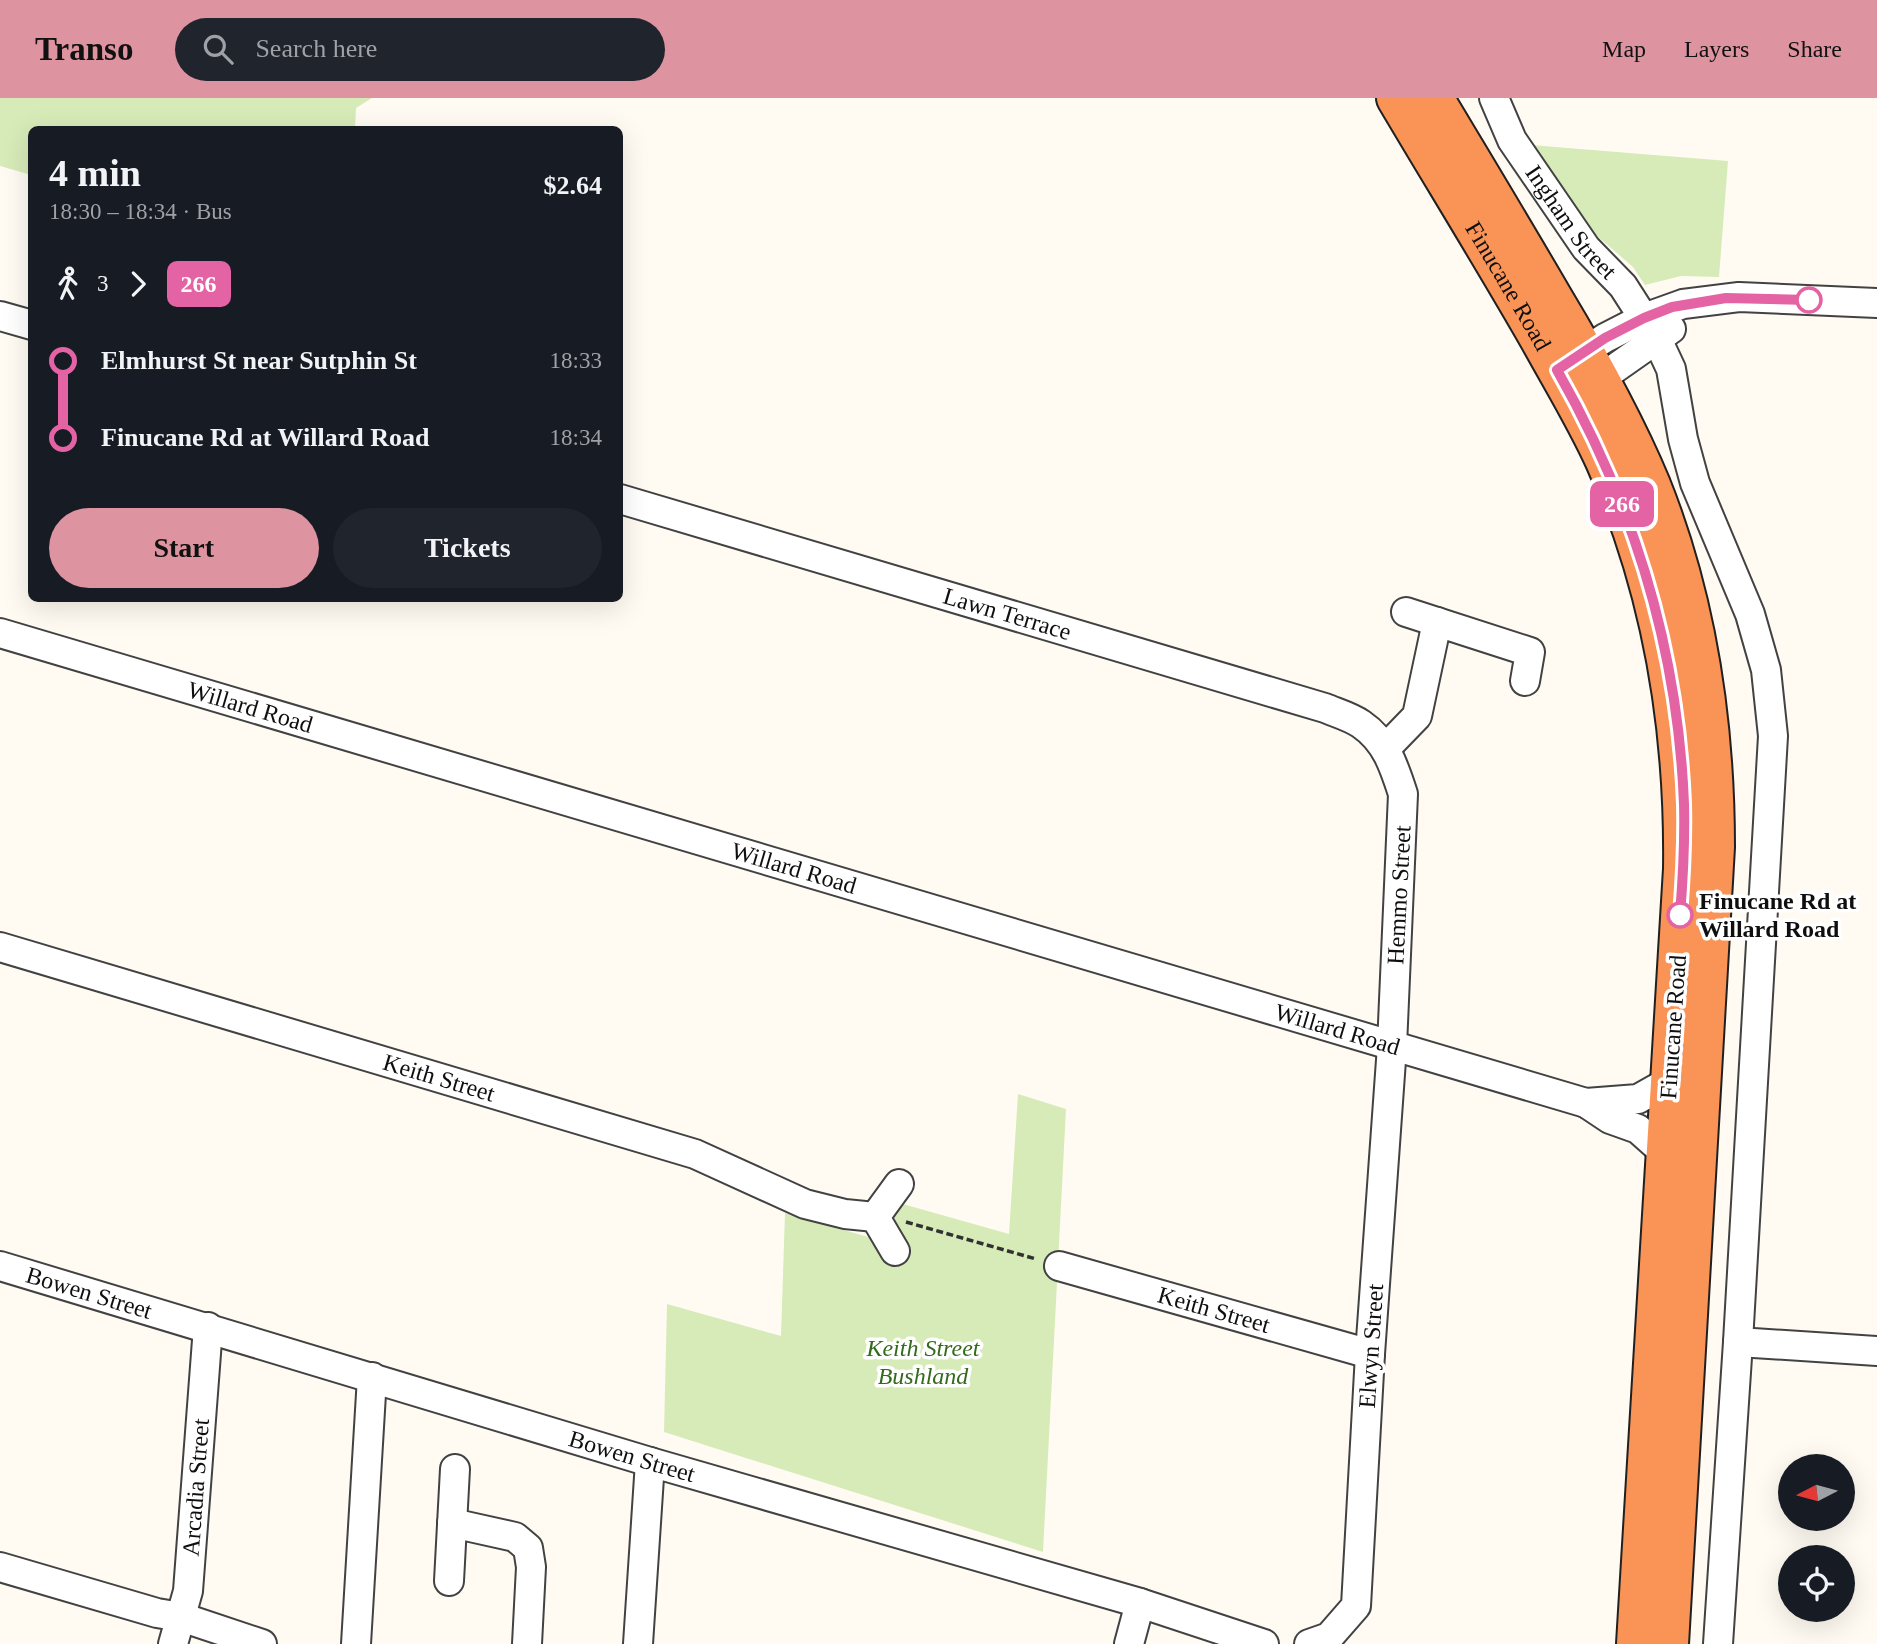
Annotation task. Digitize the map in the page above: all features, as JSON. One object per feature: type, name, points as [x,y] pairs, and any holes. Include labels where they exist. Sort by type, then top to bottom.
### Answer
[{"type":"highway","name":"Finucane Road","points":[[1396,98],[1578,374]]},
{"type":"highway","name":"Finucane Road","points":[[1434,98],[1578,374],[1605,461],[1637,545],[1658,620],[1711,731],[1715,847],[1670,1644]]},
{"type":"highway","name":"Finucane Road","points":[[1636,1644],[1683,869],[1682,781],[1688,686]]},
{"type":"street","name":"Ingham Street","points":[[1494,98],[1512,140],[1586,248],[1623,286],[1651,328]]},
{"type":"street","points":[[1578,374],[1651,328],[1672,307],[1739,297],[1877,303]]},
{"type":"street","points":[[0,316],[28,324]]},
{"type":"street","points":[[1651,328],[1671,369],[1683,439],[1695,483],[1750,614],[1766,670],[1773,736],[1718,1644]]},
{"type":"street","name":"Lawn Terrace","points":[[623,500],[1325,708],[1361,724],[1386,748]]},
{"type":"street","points":[[1406,612],[1530,652],[1525,681]]},
{"type":"street","points":[[1386,748],[1417,716],[1437,622]]},
{"type":"street","name":"Willard Road","points":[[0,633],[1586,1103],[1609,1119],[1637,1129],[1665,1153]]},
{"type":"street","name":"Hemmo Street","points":[[1386,748],[1403,794],[1392,1046]]},
{"type":"street","name":"Keith Street","points":[[0,947],[695,1154],[805,1204],[845,1214],[875,1217]]},
{"type":"street","name":"Elwyn Street","points":[[1319,1641],[1356,1606],[1370,1354],[1392,1046]]},
{"type":"street","name":"Willard Road","points":[[1586,1103],[1638,1098],[1670,1081]]},
{"type":"street","points":[[895,1251],[875,1217],[899,1184]]},
{"type":"street","name":"Bowen Street","points":[[0,1266],[650,1462],[1140,1603],[1259,1643]]},
{"type":"street","name":"Keith Street","points":[[1059,1266],[1370,1354]]},
{"type":"street","name":"Arcadia Street","points":[[173,1644],[188,1591],[208,1327]]},
{"type":"street","points":[[1738,1342],[1877,1351]]},
{"type":"street","points":[[356,1644],[372,1377]]},
{"type":"street","points":[[638,1644],[650,1462]]},
{"type":"street","points":[[449,1581],[455,1469]]},
{"type":"street","points":[[452,1523],[515,1537],[528,1548],[531,1567],[527,1644]]},
{"type":"street","points":[[0,1567],[157,1613],[181,1617],[262,1644]]},
{"type":"street","points":[[1129,1644],[1140,1603]]},
{"type":"path","points":[[875,1217],[904,1221],[1059,1266]]},
{"type":"green space","points":[[0,98],[372,98],[356,108],[355,126],[28,126],[28,174],[0,166]]},
{"type":"green space","points":[[1531,145],[1728,161],[1719,277],[1681,276],[1645,285],[1633,267],[1596,235]]},
{"type":"green space","name":"Keith Street Bushland","points":[[1018,1094],[1066,1109],[1043,1552],[664,1432],[667,1304],[781,1336],[785,1213],[875,1239],[878,1197],[1009,1234]]},
{"type":"bus line","name":"266","points":[[1680,915],[1684,806],[1668,663],[1648,580],[1620,499],[1605,461],[1557,370],[1605,338],[1672,307],[1739,297],[1809,300]]},
{"type":"place","name":"Finucane Rd at Willard Road","points":[[1680,915]]}]
